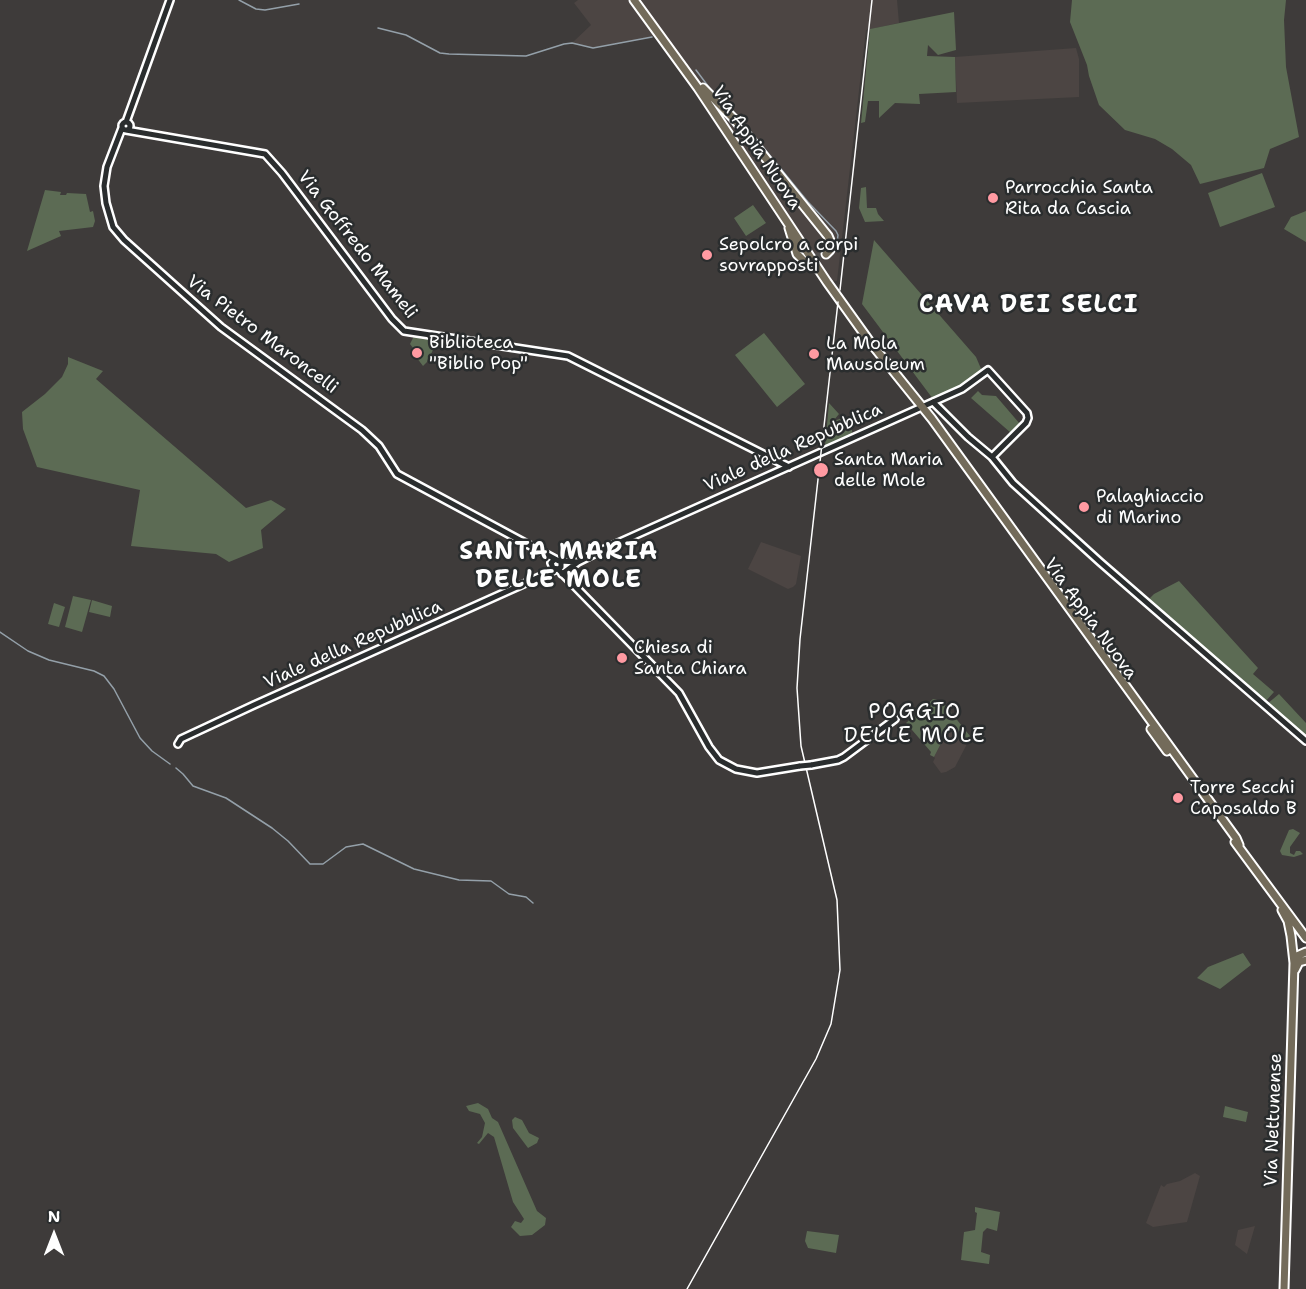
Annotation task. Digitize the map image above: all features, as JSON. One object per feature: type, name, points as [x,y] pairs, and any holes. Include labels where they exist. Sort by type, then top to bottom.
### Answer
[{"type":"main road","name":"Via Appia Nuova","points":[[634,0],[698,88],[864,334],[922,407],[1236,838],[1306,938]]},
{"type":"main road","name":"Via Appia Nuova","points":[[639,0],[704,88],[830,281],[893,371]]},
{"type":"main road","points":[[704,88],[735,120],[828,236],[831,243],[830,250],[826,254]]},
{"type":"main road","points":[[787,223],[797,254],[804,261]]},
{"type":"main road","points":[[1273,892],[1288,921],[1293,952]]},
{"type":"main road","points":[[1293,952],[1294,921]]},
{"type":"main road","name":"Via Nettunense","points":[[1284,1289],[1293,952]]},
{"type":"main road","points":[[1294,963],[1298,956],[1306,952]]},
{"type":"main road","points":[[1293,978],[1299,962],[1306,960]]},
{"type":"street","name":"Via Pietro Maroncelli","points":[[170,0],[126,126],[107,166],[104,186],[106,203],[117,233],[221,327],[362,430],[379,446],[401,477],[555,562]]},
{"type":"street","name":"Via Goffredo Mameli","points":[[126,126],[138,132],[265,154],[402,330],[568,356],[789,467]]},
{"type":"street","points":[[922,407],[934,405],[980,378],[988,370],[1027,413],[1028,418],[1026,423],[992,457]]},
{"type":"street","points":[[980,378],[994,378]]},
{"type":"street","points":[[934,405],[992,457],[1020,490],[1306,741]]},
{"type":"street","name":"Viale della Repubblica","points":[[178,744],[181,739],[254,705],[543,575],[559,571],[922,407]]},
{"type":"street","points":[[543,575],[555,562],[578,562]]},
{"type":"street","points":[[555,562],[561,565],[559,571],[679,693],[713,755],[727,765],[757,773],[838,760],[895,718]]},
{"type":"shaded area","points":[[578,0],[897,0],[899,23],[866,30],[837,281],[827,282],[660,35],[593,48],[572,43],[591,25],[574,3]]},
{"type":"shaded area","points":[[1076,48],[1079,59],[1079,97],[957,103],[955,57]]},
{"type":"shaded area","points":[[761,542],[801,556],[796,584],[793,587],[788,589],[748,569]]},
{"type":"shaded area","points":[[949,728],[968,742],[955,767],[941,773],[933,762]]},
{"type":"shaded area","points":[[1195,1173],[1200,1176],[1187,1222],[1153,1227],[1146,1223],[1161,1185],[1164,1187]]},
{"type":"shaded area","points":[[1255,1226],[1247,1254],[1235,1245],[1238,1230]]},
{"type":"green space","points":[[1072,0],[1286,0],[1284,20],[1286,67],[1299,137],[1270,149],[1264,168],[1200,184],[1191,165],[1172,149],[1155,139],[1125,130],[1099,105],[1087,65],[1070,22]]},
{"type":"green space","points":[[954,12],[956,50],[938,55],[928,45],[927,56],[955,57],[956,92],[919,94],[920,104],[895,103],[879,118],[879,101],[868,101],[865,122],[861,123],[870,29]]},
{"type":"green space","points":[[1262,173],[1275,207],[1220,227],[1208,193]]},
{"type":"green space","points":[[866,187],[867,208],[876,208],[884,221],[865,222],[859,208],[861,188]]},
{"type":"green space","points":[[45,190],[61,192],[60,195],[86,194],[90,212],[93,211],[95,221],[93,227],[59,231],[61,236],[27,251]]},
{"type":"green space","points":[[753,205],[766,223],[746,236],[734,218]]},
{"type":"green space","points":[[1306,211],[1306,242],[1284,229],[1291,217]]},
{"type":"green space","points":[[874,240],[976,357],[982,371],[970,381],[933,399],[862,304]]},
{"type":"green space","points":[[764,333],[805,384],[777,407],[735,355]]},
{"type":"green space","points":[[414,336],[436,341],[435,345],[432,344],[430,349],[433,350],[423,366],[410,344]]},
{"type":"green space","points":[[68,357],[103,371],[96,379],[246,508],[271,500],[286,509],[261,530],[263,548],[229,562],[216,554],[131,546],[140,490],[37,467],[23,429],[22,412],[62,377],[68,364]]},
{"type":"green space","points":[[978,391],[982,395],[996,396],[1020,424],[1011,433],[971,398]]},
{"type":"green space","points":[[829,403],[839,414],[834,421],[842,418],[852,430],[852,434],[825,446]]},
{"type":"green space","points":[[1179,581],[1258,668],[1253,674],[1274,692],[1265,702],[1151,602],[1150,598],[1154,594]]},
{"type":"green space","points":[[73,596],[91,600],[82,632],[65,627]]},
{"type":"green space","points":[[92,600],[112,606],[110,617],[89,612]]},
{"type":"green space","points":[[54,603],[65,607],[59,627],[48,624]]},
{"type":"green space","points":[[1279,694],[1306,723],[1306,739],[1267,704]]},
{"type":"green space","points":[[933,699],[942,701],[970,736],[967,741],[949,728],[934,757],[930,755],[931,752],[906,723]]},
{"type":"green space","points":[[1293,829],[1300,833],[1290,847],[1290,853],[1294,855],[1296,851],[1300,851],[1303,854],[1294,857],[1282,855],[1280,851],[1289,830]]},
{"type":"green space","points":[[1243,953],[1251,965],[1220,989],[1197,978],[1208,967]]},
{"type":"green space","points":[[478,1103],[488,1109],[492,1118],[498,1122],[537,1211],[546,1218],[545,1225],[532,1235],[520,1236],[511,1227],[515,1221],[521,1223],[524,1219],[513,1202],[494,1137],[488,1133],[479,1144],[477,1143],[482,1137],[485,1123],[480,1114],[469,1111],[466,1106]]},
{"type":"green space","points":[[1225,1106],[1248,1112],[1246,1122],[1223,1117]]},
{"type":"green space","points":[[515,1117],[522,1120],[529,1133],[539,1138],[537,1143],[528,1148],[513,1128],[512,1120]]},
{"type":"green space","points":[[975,1207],[1000,1212],[997,1231],[987,1228],[983,1232],[981,1252],[990,1255],[989,1264],[961,1260],[964,1232],[975,1230],[977,1213]]},
{"type":"green space","points":[[807,1231],[839,1235],[836,1253],[808,1248],[805,1241]]},
{"type":"waterway","points":[[239,0],[256,9],[265,10],[299,4]]},
{"type":"waterway","points":[[378,28],[406,35],[440,53],[449,54],[526,56],[564,44],[572,43],[593,48],[652,37]]},
{"type":"waterway","points":[[696,70],[714,94],[741,120],[808,202],[836,231],[838,235],[836,251]]},
{"type":"waterway","points":[[0,632],[28,651],[49,660],[94,671],[104,676],[114,689],[140,738],[152,751],[170,764]]},
{"type":"waterway","points":[[176,768],[193,786],[226,798],[272,828],[310,864],[323,864],[346,847],[363,844],[414,869],[459,880],[491,881],[509,894],[526,897],[533,903]]},
{"type":"tunnel","points":[[804,261],[826,254]]},
{"type":"railway","points":[[840,290],[872,0]]},
{"type":"railway","points":[[687,1289],[816,1059],[831,1024],[840,970],[837,900],[801,746],[797,688],[800,639],[838,302]]},
{"type":"place","name":"Parrocchia Santa Rita da Cascia","points":[[993,198]]},
{"type":"place","name":"Sepolcro a corpi sovrapposti","points":[[707,255]]},
{"type":"place","name":"Biblioteca \"Biblio Pop\"","points":[[417,353]]},
{"type":"place","name":"La Mola Mausoleum","points":[[814,354]]},
{"type":"place","name":"Santa Maria delle Mole","points":[[821,470]]},
{"type":"place","name":"Palaghiaccio di Marino","points":[[1084,507]]},
{"type":"place","name":"Chiesa di Santa Chiara","points":[[622,658]]},
{"type":"place","name":"Torre Secchi Caposaldo B","points":[[1178,798]]},
{"type":"district","name":"CAVA DEI SELCI","points":[[1029,306]]},
{"type":"district","name":"SANTA MARIA DELLE MOLE","points":[[559,567]]},
{"type":"district","name":"POGGIO DELLE MOLE","points":[[915,725]]}]
